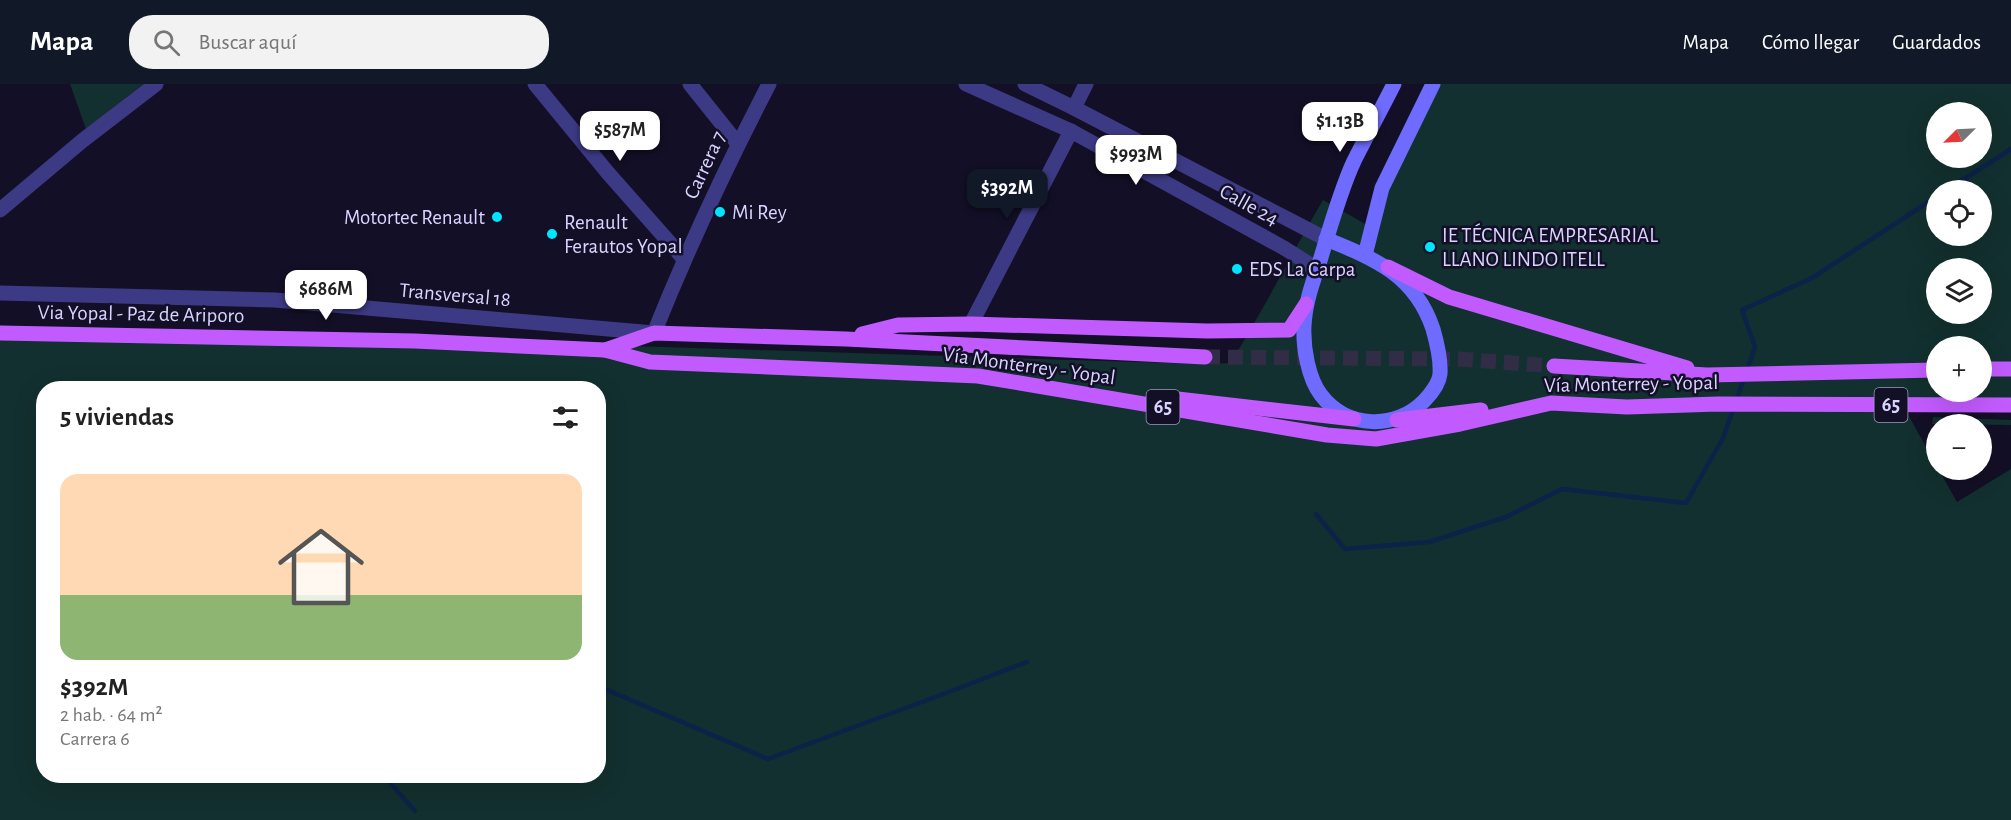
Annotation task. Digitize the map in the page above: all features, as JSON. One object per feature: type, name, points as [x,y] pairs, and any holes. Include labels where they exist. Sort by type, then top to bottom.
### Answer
[{"type":"main road","points":[[1354,419],[1335,410],[1321,394],[1311,373],[1304,327],[1306,304],[1353,163],[1394,84]]},
{"type":"main road","points":[[1365,255],[1382,189],[1433,84]]},
{"type":"main road","points":[[1326,239],[1365,255],[1449,297],[1715,375]]},
{"type":"main road","points":[[1388,267],[1411,289],[1428,315],[1438,344],[1440,375],[1431,395],[1416,410],[1397,420]]},
{"type":"main road","points":[[846,339],[898,325],[970,324],[1207,332],[1289,330],[1306,304]]},
{"type":"main road","name":"Via Yopal - Paz de Ariporo","points":[[0,333],[414,341],[605,350]]},
{"type":"main road","name":"Vía Monterrey - Yopal","points":[[605,350],[654,333],[846,339],[1205,357]]},
{"type":"main road","name":"Vía Monterrey - Yopal","points":[[605,350],[650,362],[978,376],[1327,435],[1376,439],[1460,424],[1551,403],[1627,407],[1718,404],[2011,405]]},
{"type":"main road","name":"Vía Monterrey - Yopal","points":[[1554,366],[1715,375],[1926,370]]},
{"type":"main road","points":[[1992,369],[2011,369]]},
{"type":"main road","points":[[978,376],[1376,423],[1551,403]]},
{"type":"street","points":[[0,210],[82,141],[156,84]]},
{"type":"street","points":[[535,84],[608,173],[684,259]]},
{"type":"street","points":[[690,84],[738,144]]},
{"type":"street","name":"Carrera 7","points":[[654,333],[684,259],[769,84]]},
{"type":"street","name":"Calle 24","points":[[966,84],[1071,131],[1284,248],[1317,269]]},
{"type":"street","name":"Calle 24","points":[[1024,84],[1326,239]]},
{"type":"street","points":[[1074,108],[1086,84]]},
{"type":"street","points":[[970,324],[1071,131]]},
{"type":"street","name":"Transversal 18","points":[[0,293],[275,300],[654,333]]},
{"type":"green space","points":[[70,84],[143,84],[86,129]]},
{"type":"green space","points":[[1440,84],[2011,84],[2011,410],[1906,411],[1926,447],[1926,480],[1945,480],[1957,502],[2011,469],[2011,820],[0,820],[0,326],[1201,364],[1230,363],[1323,200],[1376,230],[1388,190]]},
{"type":"green space","points":[[1992,419],[2011,420],[2011,425],[1992,425]]},
{"type":"waterway","points":[[1963,180],[2011,149]]},
{"type":"waterway","points":[[1316,514],[1345,549],[1429,542],[1506,517],[1562,489],[1686,503],[1723,438],[1755,347],[1742,310],[1812,278],[1926,204]]},
{"type":"waterway","points":[[606,689],[768,759],[1027,662]]},
{"type":"waterway","points":[[390,783],[415,811]]},
{"type":"tunnel","points":[[1205,357],[1458,359],[1554,366]]},
{"type":"place","name":"Mi Rey","points":[[720,212]]},
{"type":"place","name":"Motortec Renault","points":[[497,217]]},
{"type":"place","name":"Renault Ferautos Yopal","points":[[552,234]]},
{"type":"place","name":"IE TÉCNICA EMPRESARIAL LLANO LINDO ITELL","points":[[1430,247]]},
{"type":"place","name":"EDS La Carpa","points":[[1237,269]]}]
